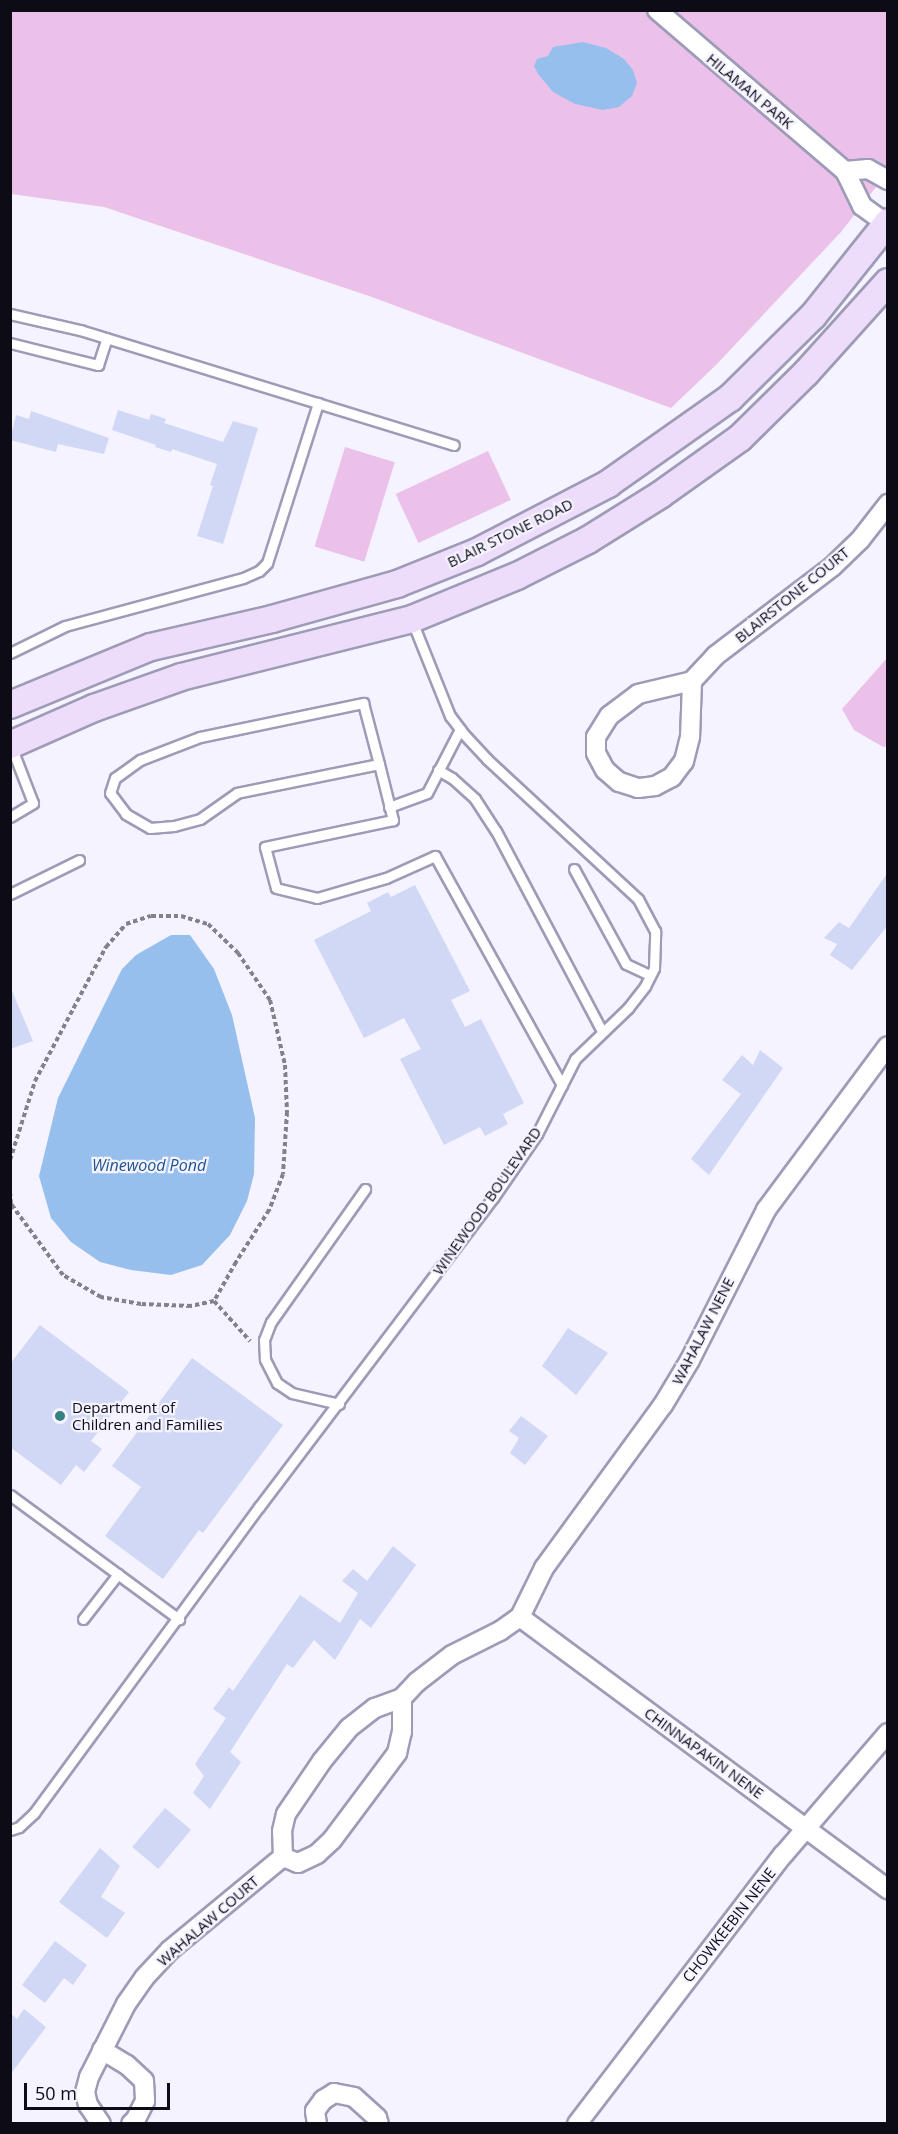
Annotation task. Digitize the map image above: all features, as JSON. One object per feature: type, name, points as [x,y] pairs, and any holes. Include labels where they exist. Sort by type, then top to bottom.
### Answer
[{"type":"main road","name":"BLAIR STONE ROAD","points":[[10,705],[151,647],[272,618],[397,584],[477,552],[608,484],[730,398],[813,316],[887,224]]},
{"type":"main road","points":[[11,744],[94,708],[181,677],[412,619],[517,576],[588,540],[660,495],[740,438],[806,373],[888,282]]},
{"type":"main road","points":[[397,584],[412,619]]},
{"type":"street","name":"HILAMAN PARK","points":[[657,10],[845,171],[862,206],[887,224]]},
{"type":"street","points":[[845,171],[868,169],[888,180]]},
{"type":"street","name":"BLAIRSTONE COURT","points":[[692,681],[715,656],[833,566],[860,540],[888,504]]},
{"type":"street","points":[[692,681],[690,737],[684,761],[672,777],[655,786],[638,788],[619,782],[605,770],[596,753],[596,737],[609,716],[638,694],[692,681]]},
{"type":"street","name":"WAHALAW NENE","points":[[520,1617],[544,1568],[663,1405],[690,1360],[742,1252],[766,1210],[888,1046]]},
{"type":"street","points":[[402,1698],[402,1732],[397,1753],[332,1840],[317,1854],[298,1863],[283,1857],[282,1831],[286,1814],[322,1761],[349,1728],[375,1708],[402,1698],[417,1682],[452,1655],[500,1631],[520,1617]]},
{"type":"street","name":"CHINNAPAKIN NENE","points":[[520,1617],[888,1888]]},
{"type":"street","name":"CHOWKEEBIN NENE","points":[[577,2124],[783,1854],[888,1733]]},
{"type":"street","name":"WAHALAW COURT","points":[[101,2124],[88,2105],[85,2092],[102,2050],[126,2004],[157,1964],[283,1857]]},
{"type":"street","points":[[102,2050],[127,2065],[144,2081],[145,2101],[131,2124]]},
{"type":"street","points":[[317,2124],[315,2111],[323,2100],[334,2093],[354,2097],[377,2118],[379,2124]]},
{"type":"lane","points":[[10,325],[12,314],[107,338],[454,445]]},
{"type":"lane","points":[[10,343],[98,364],[107,338]]},
{"type":"lane","points":[[10,653],[65,626],[243,578],[259,571],[267,563],[318,403]]},
{"type":"lane","name":"WINEWOOD BOULEVARD","points":[[10,1830],[19,1827],[34,1813],[179,1619],[525,1152],[537,1134],[575,1059],[628,1008],[654,968],[655,931],[638,899],[487,759],[460,729],[450,716],[412,619]]},
{"type":"lane","points":[[379,764],[237,793],[200,819],[174,826],[150,828],[126,814],[111,794],[115,777],[140,760],[200,737],[363,703],[379,764],[389,807],[393,820],[265,847],[276,888],[317,898],[386,878],[435,856],[562,1084]]},
{"type":"lane","points":[[389,807],[427,793],[460,729]]},
{"type":"lane","points":[[10,817],[33,803],[11,744]]},
{"type":"lane","points":[[438,770],[452,778],[475,799],[496,831],[602,1031]]},
{"type":"lane","points":[[10,894],[79,860]]},
{"type":"lane","points":[[574,869],[626,964],[650,975]]},
{"type":"lane","points":[[339,1404],[292,1393],[277,1383],[265,1359],[264,1340],[271,1322],[365,1189]]},
{"type":"lane","points":[[10,1495],[179,1619]]},
{"type":"lane","points":[[83,1619],[118,1574]]},
{"type":"path","points":[[10,1160],[35,1081],[106,947],[126,924],[151,916],[181,916],[208,924],[238,953],[270,1000],[285,1065],[288,1112],[283,1174],[269,1210],[214,1301],[191,1306],[141,1304],[101,1297],[63,1275],[11,1204],[10,1192]]},
{"type":"path","points":[[214,1301],[265,1359]]},
{"type":"shaded area","points":[[11,11],[887,11],[887,173],[841,232],[716,365],[671,408],[369,296],[104,207],[11,194]]},
{"type":"shaded area","points":[[345,447],[395,462],[364,562],[315,546]]},
{"type":"shaded area","points":[[488,451],[511,500],[418,543],[396,494]]},
{"type":"shaded area","points":[[887,658],[888,746],[883,747],[854,730],[842,709]]},
{"type":"water","points":[[583,42],[606,48],[624,59],[633,70],[637,83],[632,96],[619,107],[603,110],[575,104],[553,92],[538,74],[534,66],[537,59],[548,56],[553,47]]},
{"type":"water","name":"Winewood Pond","points":[[171,935],[190,935],[214,969],[232,1015],[255,1118],[254,1174],[247,1201],[230,1235],[202,1265],[171,1275],[131,1270],[100,1262],[71,1242],[51,1218],[39,1176],[58,1098],[122,969],[136,955]]},
{"type":"building","points":[[118,410],[149,420],[151,414],[166,419],[164,423],[223,442],[233,421],[258,428],[223,544],[197,536],[213,486],[210,485],[217,464],[172,449],[171,452],[155,447],[156,445],[112,430]]},
{"type":"building","points":[[31,411],[109,438],[104,454],[58,444],[56,452],[10,440],[16,415],[29,419]]},
{"type":"building","points":[[888,872],[888,925],[852,970],[830,955],[837,944],[824,938],[839,922],[849,928]]},
{"type":"building","points":[[415,885],[470,991],[451,1000],[465,1027],[481,1019],[524,1103],[503,1114],[508,1124],[485,1136],[480,1127],[444,1145],[400,1059],[421,1049],[404,1018],[364,1038],[314,940],[371,911],[367,903],[388,892],[391,897]]},
{"type":"building","points":[[10,986],[33,1041],[10,1049]]},
{"type":"building","points":[[760,1050],[783,1068],[709,1175],[691,1159],[741,1094],[722,1080],[742,1055],[753,1065]]},
{"type":"building","name":"Department of Children and Families","points":[[40,1325],[129,1392],[91,1441],[102,1449],[84,1472],[76,1465],[61,1485],[10,1447],[10,1364]]},
{"type":"building","points":[[568,1328],[608,1353],[576,1395],[542,1366]]},
{"type":"building","name":"Department of Children and Families","points":[[192,1358],[283,1425],[203,1533],[199,1530],[163,1579],[105,1536],[141,1487],[112,1466]]},
{"type":"building","points":[[521,1416],[548,1436],[525,1465],[510,1453],[519,1438],[509,1431]]},
{"type":"building","points":[[393,1546],[416,1565],[371,1628],[360,1619],[335,1660],[314,1640],[293,1668],[287,1664],[230,1752],[241,1762],[210,1809],[193,1793],[204,1776],[195,1764],[226,1718],[213,1709],[229,1687],[233,1691],[300,1595],[340,1623],[358,1593],[342,1581],[353,1569],[367,1581]]},
{"type":"building","points":[[165,1808],[191,1830],[158,1869],[132,1847]]},
{"type":"building","points":[[100,1848],[120,1866],[101,1897],[125,1913],[107,1938],[59,1902]]},
{"type":"building","points":[[55,1941],[87,1965],[73,1985],[64,1978],[45,2003],[22,1985]]},
{"type":"building","points":[[24,2009],[46,2027],[10,2075],[10,2013],[17,2019]]},
{"type":"place","name":"Department of Children and Families","points":[[60,1416]]}]
